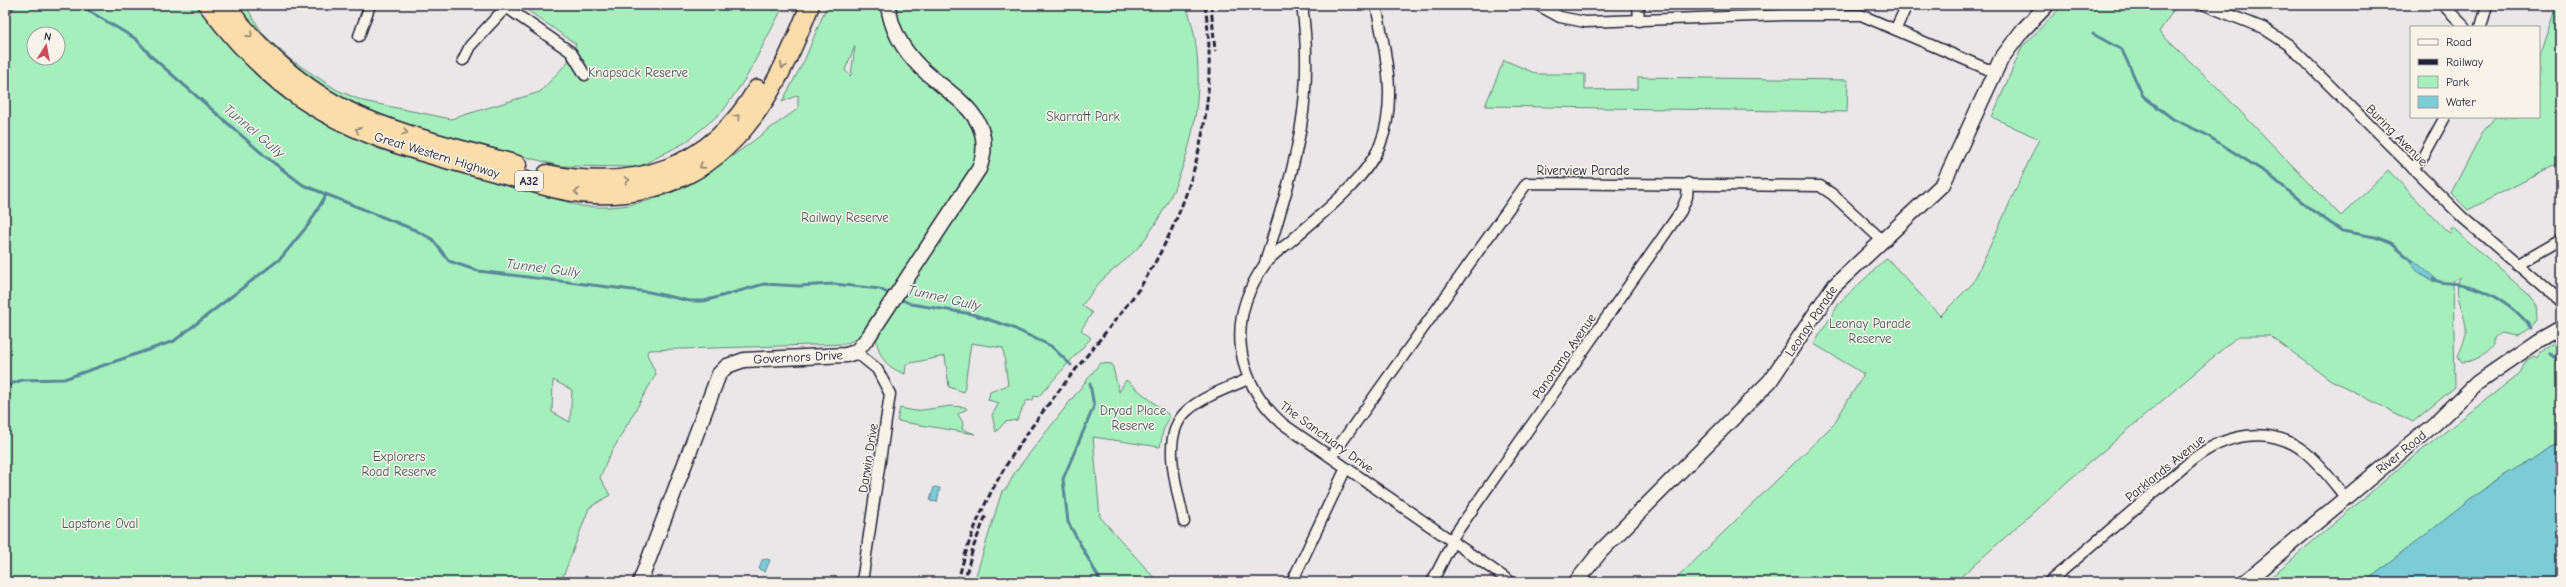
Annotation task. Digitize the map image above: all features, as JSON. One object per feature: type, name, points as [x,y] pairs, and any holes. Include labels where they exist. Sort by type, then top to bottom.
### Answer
[{"type":"highway","name":"Great Western Highway","points":[[208,5],[230,34],[265,69],[303,99],[343,123],[379,138],[468,165],[563,190],[600,194],[638,191],[670,182],[701,166],[731,144],[752,119],[770,89],[810,5]]},
{"type":"highway","name":"Great Western Highway","points":[[225,5],[254,40],[292,74],[324,97],[365,118],[546,174],[604,182],[638,178],[665,170],[694,155],[719,136],[736,118],[754,93],[779,46],[796,5]]},
{"type":"street","points":[[359,36],[370,5]]},
{"type":"street","points":[[1265,263],[1293,173],[1304,112],[1307,63],[1302,5]]},
{"type":"street","name":"The Sanctuary Drive","points":[[1376,5],[1389,86],[1389,112],[1383,135],[1375,154],[1358,178],[1292,240],[1265,263],[1250,291],[1242,317],[1242,354],[1248,379],[1267,410],[1283,424],[1511,582]]},
{"type":"street","points":[[1538,5],[1560,17],[1577,21],[1639,20],[1784,10],[1852,14],[1871,18],[1896,28],[1994,72]]},
{"type":"street","points":[[1638,5],[1639,20]]},
{"type":"street","points":[[1896,28],[1907,5]]},
{"type":"street","name":"Leonay Parade","points":[[1576,582],[1601,551],[1770,381],[1830,290],[1883,241],[1945,179],[1994,72],[2013,42],[2047,5]]},
{"type":"street","name":"Buring Avenue","points":[[2205,5],[2263,28],[2286,42],[2412,169],[2462,217],[2516,265],[2561,302]]},
{"type":"street","points":[[2443,5],[2464,26]]},
{"type":"street","points":[[2481,26],[2487,5]]},
{"type":"street","points":[[463,60],[470,46],[505,6],[571,52],[585,75]]},
{"type":"street","name":"Governors Drive","points":[[640,582],[716,379],[722,370],[732,363],[744,360],[835,356],[856,352],[869,336],[975,178],[982,162],[983,139],[980,126],[971,111],[921,67],[906,50],[896,34],[888,6]]},
{"type":"street","points":[[2412,169],[2424,155],[2444,118]]},
{"type":"street","name":"Riverview Parade","points":[[1330,457],[1527,183],[1688,183],[1820,186],[1832,194],[1883,241]]},
{"type":"street","name":"Panorama Avenue","points":[[1432,582],[1452,541],[1681,211],[1687,197],[1688,183]]},
{"type":"street","points":[[1276,227],[1282,235],[1292,240]]},
{"type":"street","points":[[2516,265],[2561,239]]},
{"type":"street","name":"River Road","points":[[2245,582],[2345,497],[2437,422],[2477,383],[2532,345],[2561,328]]},
{"type":"street","name":"Darwin Drive","points":[[856,352],[877,369],[890,394],[862,582]]},
{"type":"street","points":[[1184,522],[1172,451],[1179,422],[1184,413],[1198,403],[1248,379]]},
{"type":"street","name":"Parklands Avenue","points":[[2049,582],[2192,460],[2215,444],[2231,438],[2253,435],[2270,437],[2294,445],[2309,455],[2345,497]]},
{"type":"street","points":[[1292,582],[1346,468]]},
{"type":"green space","points":[[5,5],[196,5],[234,51],[277,90],[325,123],[351,137],[379,149],[581,206],[614,207],[644,202],[672,192],[698,179],[723,163],[798,109],[798,95],[782,102],[805,59],[827,5],[1186,5],[1194,35],[1198,66],[1197,98],[1193,130],[1185,161],[1173,191],[1158,219],[1141,244],[1132,254],[1101,281],[1082,305],[1092,313],[1081,330],[1091,338],[1038,397],[1034,396],[1033,400],[1026,401],[1017,420],[1005,422],[996,432],[992,415],[999,403],[988,400],[990,392],[1008,385],[1003,348],[971,343],[964,392],[949,387],[945,356],[906,364],[905,374],[889,365],[882,357],[876,339],[895,309],[858,338],[845,344],[648,350],[647,354],[656,374],[607,460],[600,478],[610,495],[589,508],[561,582],[5,582]],"holes":[[[855,46],[851,75],[850,76],[845,70]],[[553,380],[572,390],[570,422],[552,412]]]},
{"type":"green space","name":"Knapsack Reserve","points":[[235,5],[245,5],[263,34],[291,60],[337,90],[363,101],[451,119],[540,92],[567,63],[576,44],[520,5],[784,5],[747,76],[723,111],[686,142],[639,167],[560,166],[396,122],[335,94],[289,61],[261,36]]},
{"type":"green space","name":"Leonay Parade Reserve","points":[[2063,5],[2177,5],[2159,32],[2212,82],[2341,216],[2388,170],[2447,231],[2450,233],[2452,227],[2528,294],[2536,304],[2537,320],[2530,328],[2515,336],[2500,333],[2494,338],[2494,346],[2487,352],[2475,359],[2462,362],[2458,356],[2465,339],[2466,329],[2457,290],[2460,277],[2453,281],[2455,387],[2413,422],[2331,380],[2270,336],[2238,336],[2076,474],[1955,582],[1673,582],[1833,425],[1864,374],[1814,344],[1840,302],[1887,258],[1940,316],[1973,283],[2039,139],[1992,117],[2022,47]]},
{"type":"green space","points":[[2557,5],[2561,5],[2561,162],[2468,210],[2451,193],[2482,133],[2494,118],[2540,118],[2540,54]]},
{"type":"green space","points":[[1504,60],[1537,74],[1585,74],[1585,90],[1638,89],[1638,77],[1848,80],[1847,112],[1485,106]]},
{"type":"green space","points":[[2561,339],[2561,442],[2493,482],[2365,582],[2265,582],[2403,465],[2520,373],[2526,361],[2535,356],[2538,358],[2541,353]]},
{"type":"green space","name":"Dryad Place Reserve","points":[[1100,363],[1112,364],[1119,392],[1126,380],[1170,416],[1163,431],[1160,447],[1093,437],[1100,517],[1158,582],[974,582],[1002,491],[1007,488],[1015,472]]},
{"type":"green space","points":[[951,406],[965,407],[967,409],[958,414],[963,423],[962,429],[975,434],[897,421],[900,408],[915,411]]},
{"type":"water","points":[[2411,258],[2435,278],[2434,282],[2417,271],[2409,260]]},
{"type":"water","points":[[2561,442],[2561,582],[2365,582],[2493,482]]},
{"type":"water","points":[[934,487],[940,488],[937,502],[930,501]]},
{"type":"water","points":[[762,560],[770,560],[765,572],[759,569]]},
{"type":"waterway","name":"Tunnel Gully","points":[[5,19],[15,5]]},
{"type":"waterway","name":"Tunnel Gully","points":[[79,5],[136,39],[152,57],[266,157],[303,185],[415,230],[432,239],[449,261],[478,271],[649,292],[690,301],[704,301],[764,284],[799,286],[834,284],[880,289],[891,295]]},
{"type":"waterway","points":[[2093,34],[2122,50],[2143,96],[2173,119],[2205,134],[2268,174],[2313,211],[2342,231],[2375,237],[2391,243],[2412,261]]},
{"type":"waterway","points":[[5,386],[22,380],[64,379],[174,341],[281,258],[309,224],[326,195]]},
{"type":"waterway","points":[[2433,279],[2440,282],[2474,287],[2493,295],[2510,306],[2531,328]]},
{"type":"waterway","name":"Tunnel Gully","points":[[898,298],[911,304],[972,314],[1011,327],[1051,346],[1071,365]]},
{"type":"waterway","points":[[2550,354],[2561,362]]},
{"type":"waterway","name":"Tunnel Gully","points":[[1090,384],[1094,406],[1063,479],[1068,522],[1101,582]]},
{"type":"railway","points":[[958,582],[970,539],[987,499],[1008,462],[1032,426],[1139,289],[1158,257],[1175,223],[1188,188],[1198,153],[1205,117],[1209,80],[1209,43],[1205,5]]},
{"type":"railway","points":[[1211,5],[1215,51]]},
{"type":"railway","points":[[964,582],[973,548],[986,515]]},
{"type":"park label","name":"Skarratt Park","points":[[1083,116]]},
{"type":"park label","name":"Railway Reserve","points":[[845,217]]},
{"type":"park label","name":"Explorers Road Reserve","points":[[399,464]]},
{"type":"park label","name":"Lapstone Oval","points":[[100,523]]}]
